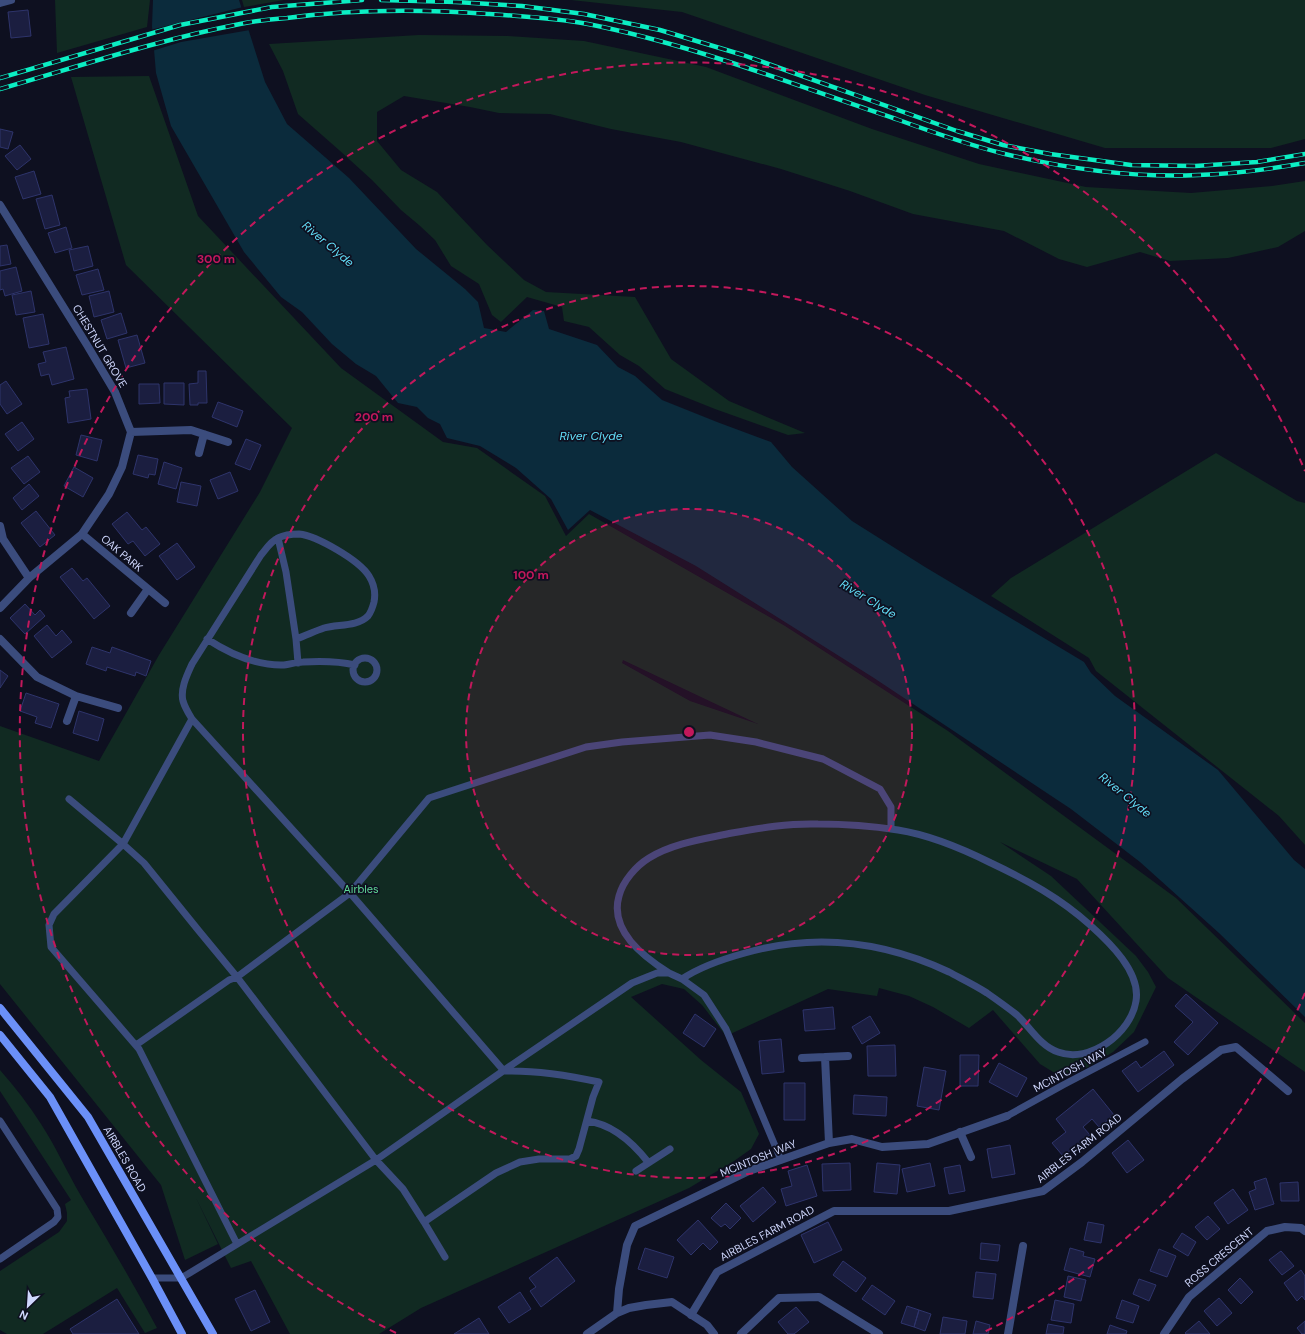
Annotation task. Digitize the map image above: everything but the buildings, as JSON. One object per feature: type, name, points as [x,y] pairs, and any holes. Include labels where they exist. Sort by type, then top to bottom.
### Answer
[{"type":"main road","name":"AIRBLES ROAD","points":[[0,1008],[88,1117],[213,1334]]},
{"type":"main road","points":[[0,1035],[50,1097],[182,1334]]},
{"type":"street","points":[[0,3],[11,0]]},
{"type":"street","name":"CHESTNUT GROVE","points":[[0,205],[115,392],[131,432]]},
{"type":"street","points":[[0,608],[29,578],[82,534],[109,494],[122,467],[131,432],[191,430],[228,442]]},
{"type":"street","points":[[199,453],[204,434]]},
{"type":"street","points":[[0,526],[3,539],[29,578]]},
{"type":"street","name":"OAK PARK","points":[[82,534],[165,603]]},
{"type":"street","points":[[131,613],[148,589]]},
{"type":"street","points":[[0,639],[37,677],[76,696],[118,708]]},
{"type":"street","points":[[67,721],[76,696]]},
{"type":"street","name":"AIRBLES FARM ROAD","points":[[691,1315],[717,1272],[834,1211],[949,1211],[1043,1191],[1082,1162],[1182,1079],[1221,1050],[1236,1047],[1288,1091]]},
{"type":"street","points":[[825,1056],[829,1143]]},
{"type":"street","points":[[802,1058],[848,1056]]},
{"type":"street","name":"MCINTOSH WAY","points":[[617,1314],[619,1289],[627,1245],[635,1226],[749,1171],[829,1143],[852,1139],[882,1147],[928,1144],[1007,1116]]},
{"type":"street","points":[[960,1132],[971,1157]]},
{"type":"street","name":"ROSS CRESCENT","points":[[1164,1334],[1189,1297],[1267,1231],[1285,1228],[1301,1228],[1305,1231]]},
{"type":"street","points":[[1008,1334],[1023,1246]]},
{"type":"street","points":[[741,1334],[779,1298],[819,1297],[879,1334]]},
{"type":"street","points":[[587,1334],[617,1314],[629,1308],[672,1302],[707,1325],[714,1334]]},
{"type":"lane","points":[[296,639],[324,628],[355,623],[367,616],[373,606],[375,594],[369,575],[361,566],[343,553],[310,537],[299,534],[278,538],[270,544],[261,555],[207,639],[187,675],[184,686],[183,700],[192,719],[350,893],[504,1071]]},
{"type":"lane","points":[[278,538],[286,572],[298,663]]},
{"type":"lane","points":[[207,639],[231,653],[252,662],[266,664],[343,662],[355,665]]},
{"type":"lane","points":[[192,719],[123,844],[54,914],[49,925],[51,947],[139,1049],[237,1244]]},
{"type":"lane","points":[[136,1045],[229,980],[237,977],[350,893],[429,798],[586,747],[622,742],[710,735],[756,742],[824,759],[880,789],[891,807],[891,829]]},
{"type":"lane","points":[[69,799],[144,863],[237,977],[376,1160],[403,1189],[445,1257]]},
{"type":"lane","points":[[682,979],[725,958],[765,947],[806,942],[834,942],[880,948],[922,960],[968,982],[984,991],[1016,1015],[1040,1041],[1049,1048],[1059,1053],[1073,1056],[1085,1054],[1096,1049],[1116,1036],[1130,1019],[1136,1004],[1137,991],[1129,969],[1111,943],[1077,913],[1057,898],[1020,877],[947,843],[914,833],[891,829],[816,824],[781,825],[726,834],[683,844],[663,851],[648,859],[635,870],[620,893],[617,906],[618,918],[624,932],[635,947],[651,962],[682,979],[704,995],[726,1029],[781,1160]]},
{"type":"lane","points":[[152,1278],[181,1278],[376,1160],[632,982],[657,973],[669,973]]},
{"type":"lane","name":"MCINTOSH WAY","points":[[1007,1116],[1145,1042]]},
{"type":"lane","points":[[424,1222],[496,1173],[520,1162],[538,1159],[570,1159],[576,1156],[593,1097],[599,1082],[568,1075],[525,1070],[504,1071]]},
{"type":"lane","points":[[0,1121],[57,1209],[58,1217],[54,1222],[0,1259]]},
{"type":"lane","points":[[587,1121],[595,1122],[608,1128],[631,1142],[648,1162]]},
{"type":"lane","points":[[636,1171],[670,1149]]},
{"type":"green space","points":[[55,0],[150,0],[147,27],[57,53]]},
{"type":"green space","points":[[242,0],[284,0],[244,7]]},
{"type":"green space","points":[[571,0],[1305,0],[1305,139],[1271,148],[1105,148],[925,95],[682,12]]},
{"type":"green space","points":[[419,35],[508,36],[584,41],[706,67],[872,129],[979,164],[1086,187],[1191,193],[1272,186],[1305,181],[1305,231],[1278,247],[1228,258],[1170,261],[1140,252],[1087,267],[1059,259],[1004,231],[913,214],[850,191],[781,169],[681,142],[611,129],[550,114],[499,113],[404,96],[377,112],[377,141],[401,170],[437,192],[487,245],[524,280],[546,292],[635,297],[671,359],[729,401],[805,433],[788,435],[715,409],[665,389],[639,366],[620,355],[589,327],[564,321],[562,307],[527,297],[501,322],[492,315],[479,284],[451,266],[435,240],[401,210],[372,180],[298,114],[283,71],[269,44]]},
{"type":"green space","name":"Airbles","points":[[149,76],[198,216],[341,368],[443,442],[477,448],[545,496],[566,536],[589,514],[785,626],[948,731],[1176,898],[1305,1023],[1305,1072],[1168,978],[1077,879],[1000,842],[1051,876],[1136,956],[1148,972],[1156,987],[1134,1032],[1113,1052],[1088,1067],[1063,1078],[1040,1064],[993,1010],[969,1028],[933,1007],[909,996],[879,988],[877,996],[828,989],[726,1036],[702,1005],[684,989],[662,984],[631,997],[701,1060],[741,1092],[759,1134],[751,1149],[689,1188],[421,1308],[379,1334],[290,1334],[251,1261],[231,1268],[196,1198],[218,1244],[185,1260],[161,1185],[0,984],[0,726],[99,761],[159,655],[260,492],[292,428],[126,265],[71,77]],"holes":[[[623,660],[758,724],[690,701],[622,663]]]},
{"type":"green space","points":[[1216,453],[1297,501],[1305,503],[1305,845],[1279,816],[1096,671],[1089,658],[991,596],[1011,578]]},
{"type":"green space","points":[[0,1070],[27,1103],[57,1151],[157,1328],[145,1333],[117,1288],[43,1334],[7,1334],[0,1330],[0,1271],[59,1232],[67,1221],[65,1204],[71,1200],[0,1091]]},
{"type":"water","name":"River Clyde","points":[[153,0],[239,0],[265,82],[287,124],[349,178],[416,249],[465,289],[478,302],[484,328],[506,332],[533,310],[544,311],[549,329],[597,345],[618,367],[635,376],[662,400],[771,442],[792,467],[852,521],[925,567],[1084,662],[1091,673],[1115,696],[1218,770],[1294,860],[1305,869],[1305,1017],[1219,933],[1140,862],[1071,809],[874,678],[696,566],[590,510],[568,530],[551,499],[516,468],[480,446],[447,438],[440,424],[428,418],[417,407],[398,403],[376,376],[356,364],[332,344],[302,312],[281,297],[244,252],[171,126],[156,73],[152,26]]},
{"type":"pier","points":[[243,7],[250,30],[181,42],[152,51],[150,30]]},
{"type":"railway","points":[[0,78],[180,25],[272,7],[362,0]]},
{"type":"railway","points":[[381,0],[522,6],[584,14],[660,30],[743,55],[957,131],[1003,145],[1050,154],[1131,165],[1195,166],[1257,162],[1305,154]]},
{"type":"railway","points":[[0,89],[149,46],[209,30],[251,22],[362,11],[462,12],[563,20],[588,24],[666,43],[705,54],[964,142],[1005,154],[1053,164],[1125,174],[1174,176],[1238,172],[1305,163]]}]
